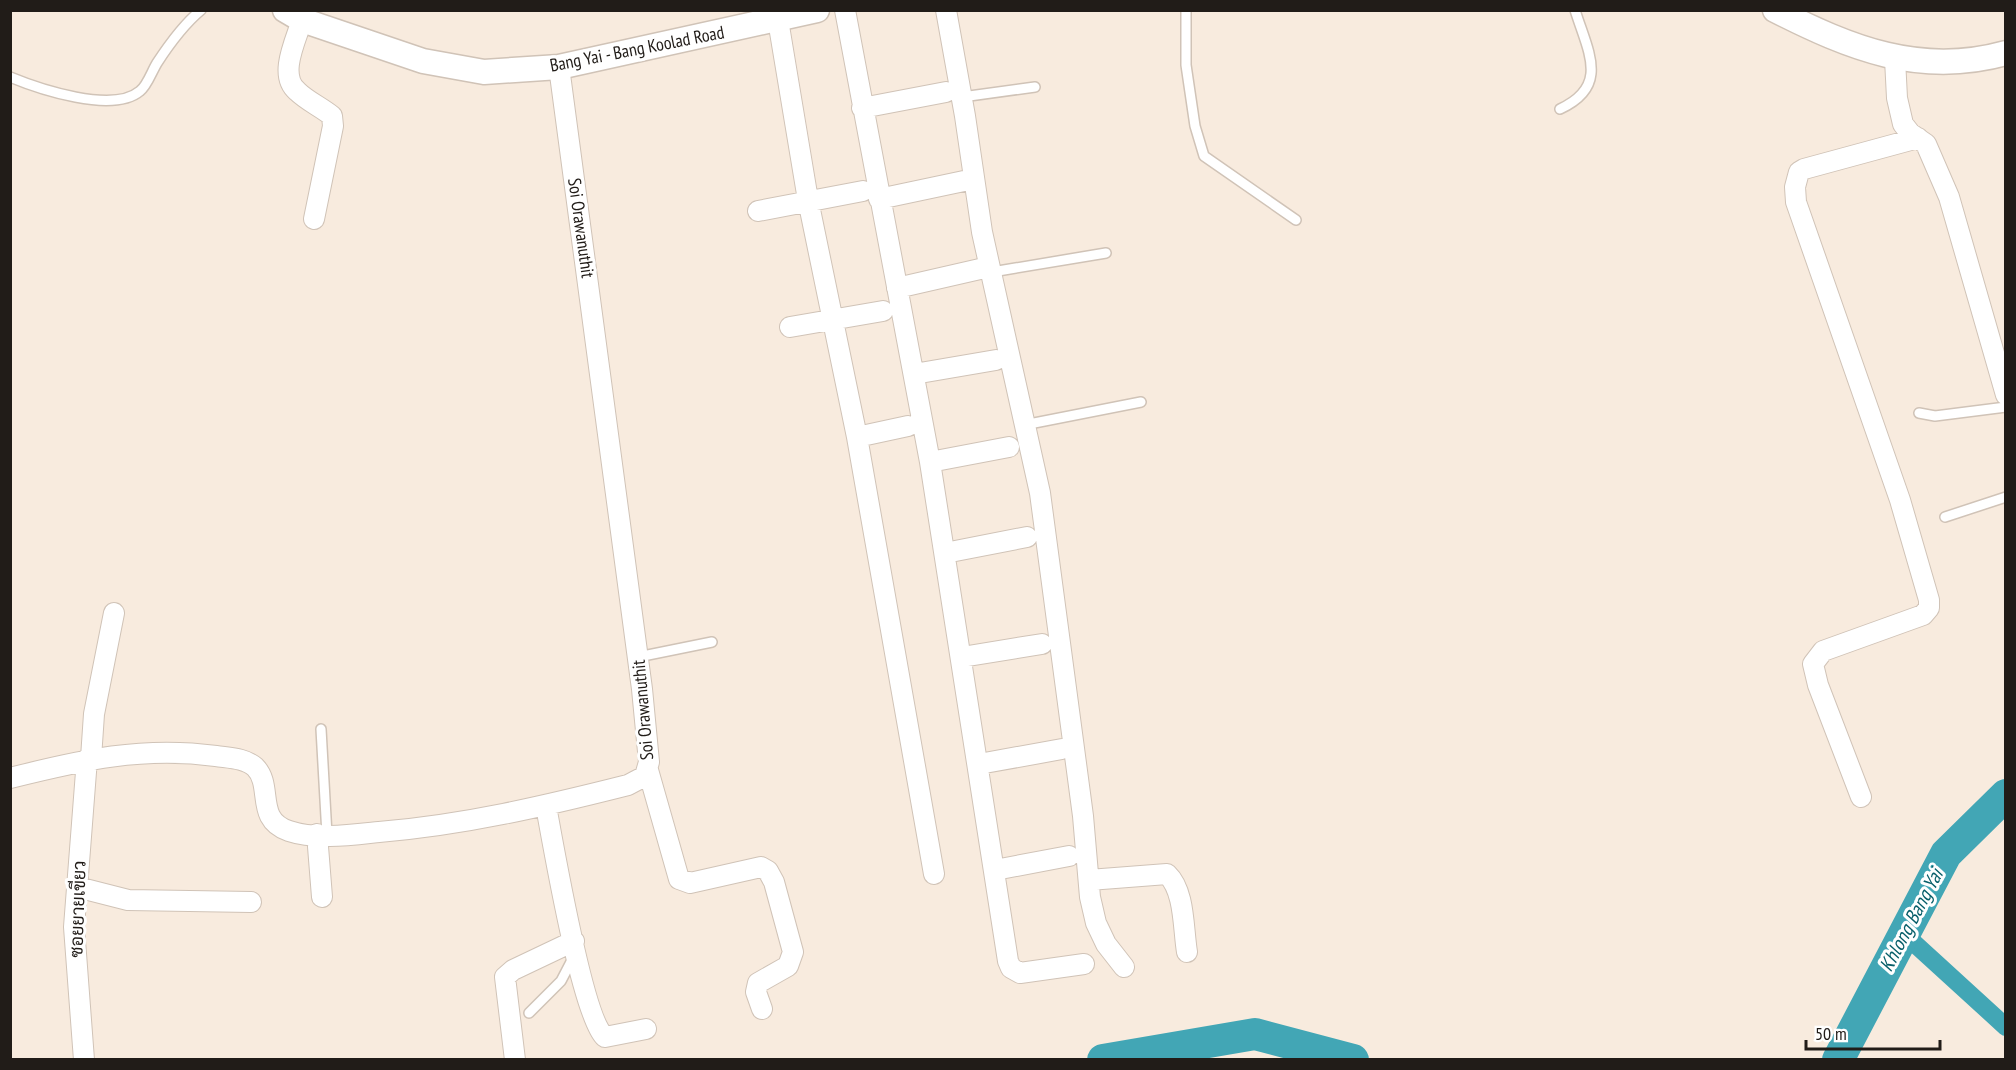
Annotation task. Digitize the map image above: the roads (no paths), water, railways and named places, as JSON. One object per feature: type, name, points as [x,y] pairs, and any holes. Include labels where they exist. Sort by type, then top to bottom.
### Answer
[{"type":"street","name":"Bang Yai - Bang Koolad Road","points":[[294,15],[423,61],[454,69],[484,72],[559,67],[817,10]]},
{"type":"street","points":[[845,10],[862,108],[871,195],[897,288],[930,462],[1011,968],[1020,973],[1084,964]]},
{"type":"street","points":[[946,10],[954,94],[982,232],[986,271],[1040,494],[1096,922],[1106,944],[1124,968]]},
{"type":"street","points":[[1775,10],[1846,44],[1895,59],[1970,60],[2006,53]]},
{"type":"street","points":[[294,15],[287,73],[289,83],[297,92],[332,116],[333,126],[314,219]]},
{"type":"street","points":[[783,16],[808,200],[857,437],[934,874]]},
{"type":"street","points":[[1895,59],[1897,98],[1903,124],[1926,144],[1949,197],[2006,395]]},
{"type":"street","name":"Soi Orawanuthit","points":[[10,778],[89,758],[150,752],[203,754],[243,760],[254,766],[260,774],[269,816],[276,824],[289,831],[322,835],[442,826],[546,806],[628,785],[645,776],[650,762],[638,657],[559,67]]},
{"type":"street","points":[[862,108],[954,94]]},
{"type":"street","points":[[1861,797],[1818,685],[1813,664],[1823,651],[1923,615],[1929,608],[1929,600],[1900,500],[1796,202],[1795,187],[1799,172],[1804,169],[1918,138]]},
{"type":"street","points":[[758,211],[808,200],[871,195],[964,181]]},
{"type":"street","points":[[897,288],[986,271]]},
{"type":"street","points":[[790,327],[883,311]]},
{"type":"street","points":[[914,374],[996,360]]},
{"type":"street","points":[[857,437],[908,426]]},
{"type":"street","points":[[930,462],[1009,447]]},
{"type":"street","points":[[945,553],[1027,537]]},
{"type":"street","name":"ซอยยายเขียว","points":[[84,1059],[74,927],[93,714],[114,613]]},
{"type":"street","points":[[962,657],[1042,644]]},
{"type":"street","points":[[979,764],[1062,749]]},
{"type":"street","points":[[648,770],[679,879],[690,883],[761,867],[771,876],[793,952],[788,966],[764,977],[758,983],[756,992],[762,1009]]},
{"type":"street","points":[[546,806],[588,1001],[601,1034],[605,1037],[614,1037],[646,1029]]},
{"type":"street","points":[[322,835],[322,897]]},
{"type":"street","points":[[995,870],[1069,856]]},
{"type":"street","points":[[1089,880],[1167,874],[1174,880],[1178,894],[1187,952]]},
{"type":"street","points":[[77,887],[128,900],[251,902]]},
{"type":"street","points":[[515,1059],[505,977],[513,970],[575,945]]},
{"type":"lane","points":[[10,77],[42,90],[76,98],[120,99],[140,91],[184,24],[201,10]]},
{"type":"lane","points":[[1185,10],[1186,65],[1195,126],[1204,156],[1296,220]]},
{"type":"lane","points":[[1560,109],[1580,100],[1590,81],[1591,60],[1575,10]]},
{"type":"lane","points":[[954,94],[1035,87]]},
{"type":"lane","points":[[986,271],[1107,253]]},
{"type":"lane","points":[[1024,425],[1141,402]]},
{"type":"lane","points":[[1919,413],[1935,416],[2006,407]]},
{"type":"lane","points":[[1945,517],[2006,497]]},
{"type":"lane","points":[[638,657],[711,642]]},
{"type":"lane","points":[[321,729],[322,835]]},
{"type":"lane","points":[[529,1013],[561,981],[575,945]]},
{"type":"waterway","name":"Khlong Bang Yai","points":[[1838,1060],[1946,854],[2006,795]]},
{"type":"waterway","points":[[1903,933],[2006,1027]]},
{"type":"waterway","name":"Khlong Bang Yai","points":[[1103,1060],[1255,1034],[1353,1060]]}]
